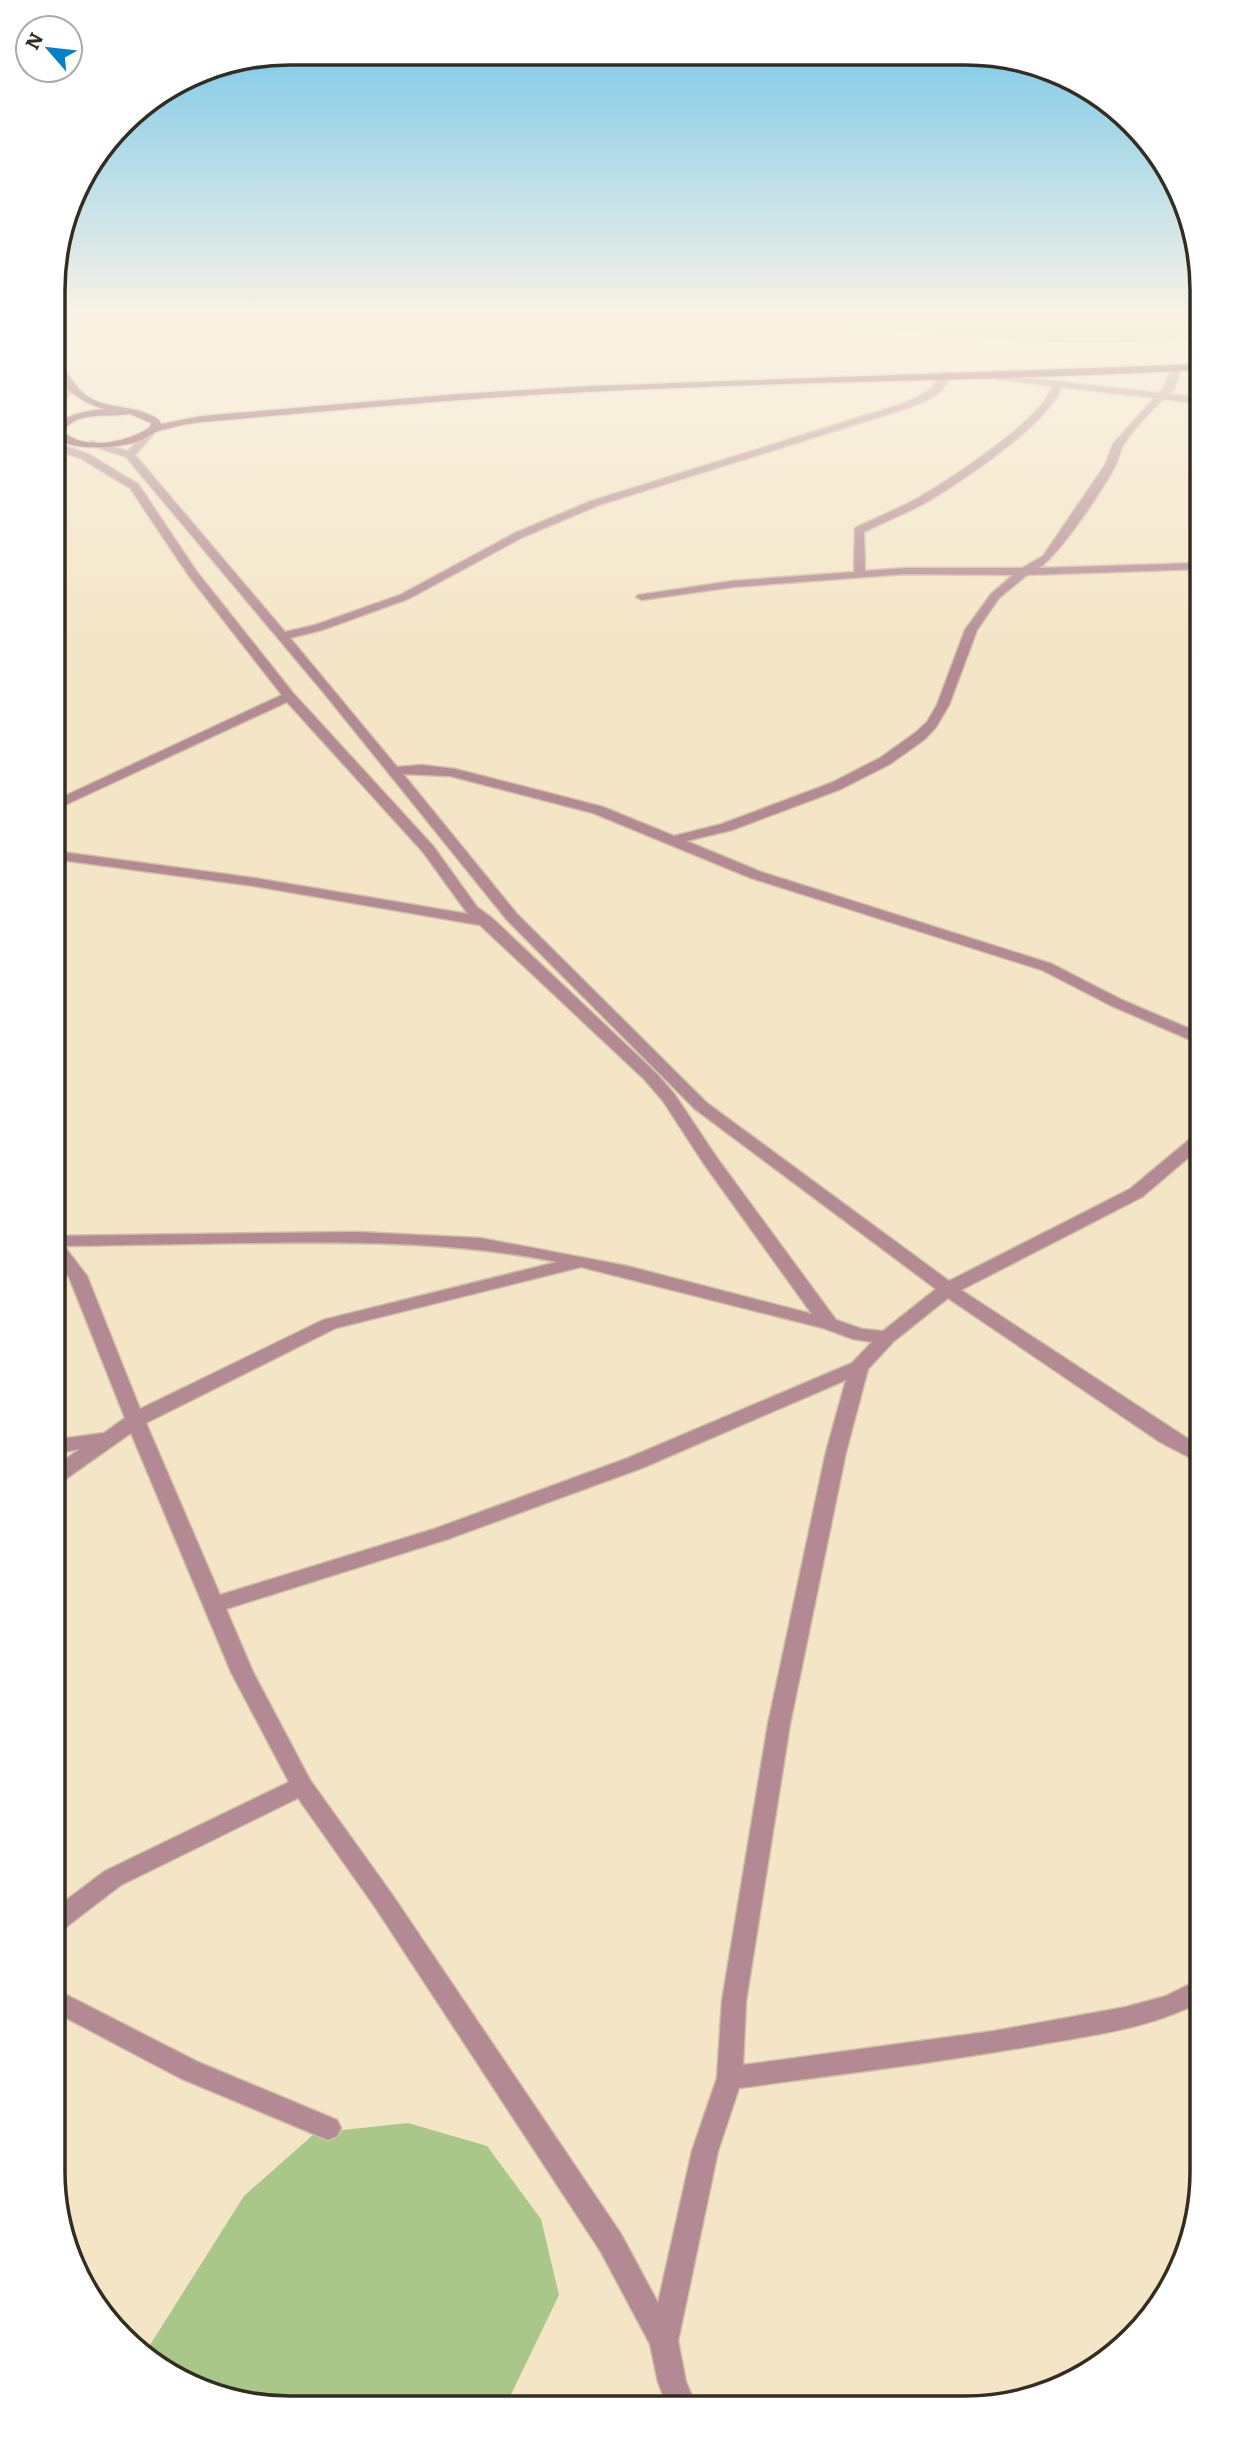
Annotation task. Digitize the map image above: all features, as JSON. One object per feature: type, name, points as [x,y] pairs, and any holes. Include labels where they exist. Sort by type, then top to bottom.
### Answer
[{"type":"main road","points":[[65,437],[92,444],[125,442],[142,432]]},
{"type":"street","points":[[130,454],[147,432]]},
{"type":"street","points":[[283,636],[318,628],[404,597],[519,535],[595,503],[818,432]]},
{"type":"street","points":[[860,576],[859,530],[920,501],[959,477],[1017,432]]},
{"type":"street","points":[[672,841],[727,827],[836,786],[885,761],[920,736],[943,705],[971,630],[995,596],[1023,572],[1048,558],[1110,465],[1117,446],[1129,432]]},
{"type":"street","points":[[92,444],[130,454],[283,636],[512,917],[645,1053],[701,1106],[946,1290],[1190,1450]]},
{"type":"street","points":[[65,449],[95,462],[134,486],[192,574],[289,696],[428,849],[472,910],[663,1091],[830,1324]]},
{"type":"street","points":[[642,597],[733,584],[906,572],[1023,572],[1190,566]]},
{"type":"street","points":[[65,801],[289,696]]},
{"type":"street","points":[[393,771],[422,769],[450,772],[598,810],[756,875],[1047,967],[1117,1003],[1190,1035]]},
{"type":"street","points":[[65,856],[254,882],[486,922],[512,917]]},
{"type":"street","points":[[214,1605],[428,1538],[635,1463],[859,1367],[887,1337],[946,1290],[1136,1193],[1190,1148]]},
{"type":"street","points":[[65,1242],[227,1237],[407,1238],[505,1247],[579,1262],[830,1324],[860,1335],[887,1337]]},
{"type":"street","points":[[65,1258],[78,1276],[135,1420],[242,1672],[302,1786],[383,1900],[611,2243],[664,2341],[672,2382],[678,2396]]},
{"type":"street","points":[[65,1469],[135,1420],[290,1341],[330,1324],[579,1262]]},
{"type":"street","points":[[664,2341],[705,2151],[730,2078],[734,2001],[779,1724],[836,1452],[859,1367]]},
{"type":"street","points":[[65,1445],[105,1439]]},
{"type":"street","points":[[65,1914],[113,1878],[302,1786]]},
{"type":"street","points":[[730,2078],[942,2050],[1090,2025],[1172,2005],[1190,1995]]},
{"type":"street","points":[[65,2005],[189,2070],[328,2128]]},
{"type":"green space","points":[[408,2123],[487,2146],[541,2219],[559,2295],[510,2396],[260,2394],[232,2389],[204,2379],[177,2366],[149,2346],[244,2196],[315,2133]]}]
